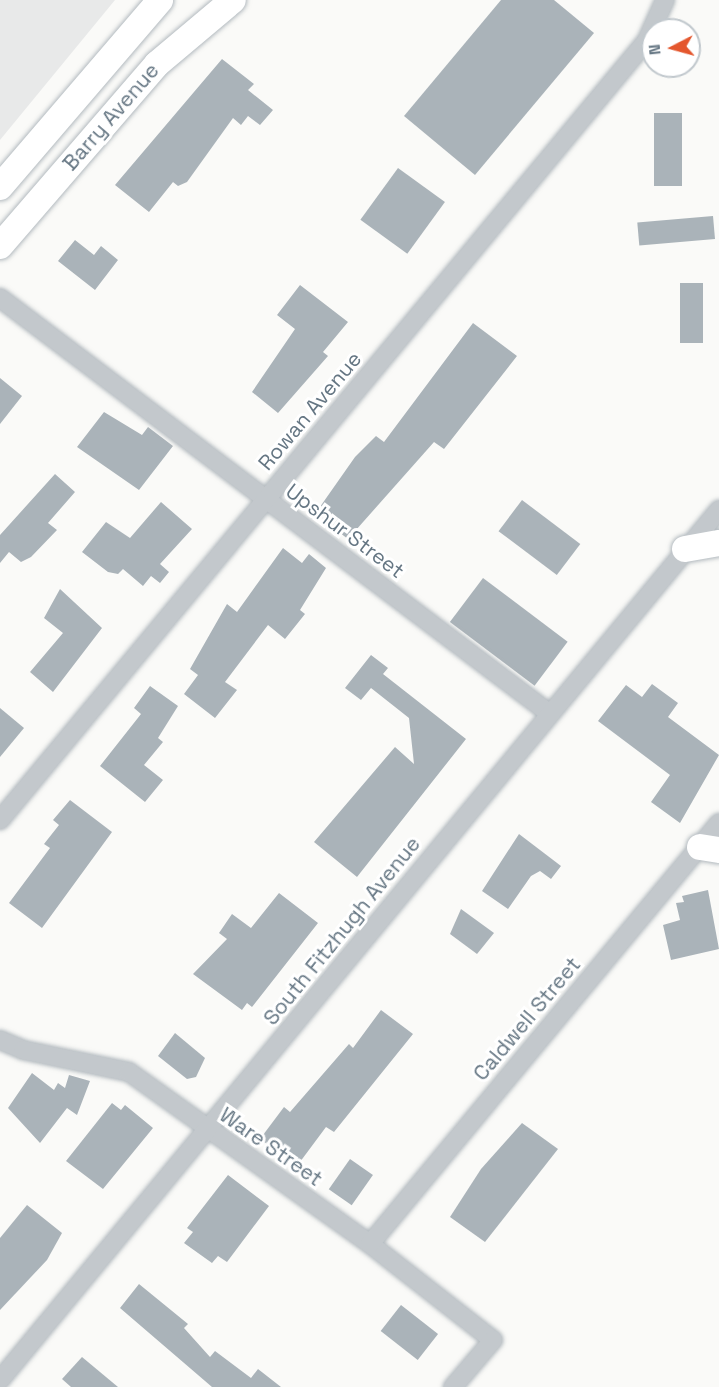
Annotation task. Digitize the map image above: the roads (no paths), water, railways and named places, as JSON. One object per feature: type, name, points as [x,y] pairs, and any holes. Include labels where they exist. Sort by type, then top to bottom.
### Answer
[{"type":"main road","points":[[0,187],[160,0]]},
{"type":"main road","name":"Barry Avenue","points":[[0,246],[157,64],[233,0]]},
{"type":"main road","points":[[685,549],[719,543]]},
{"type":"street","name":"Rowan Avenue","points":[[0,820],[646,40],[666,0]]},
{"type":"street","name":"Upshur Street","points":[[0,298],[549,712]]},
{"type":"street","name":"South Fitzhugh Avenue","points":[[0,1380],[208,1130],[549,712],[719,510]]},
{"type":"street","name":"Caldwell Street","points":[[370,1244],[709,848],[719,823]]},
{"type":"street","name":"Ware Street","points":[[0,1040],[23,1050],[129,1072],[370,1244],[492,1340],[453,1387]]}]
